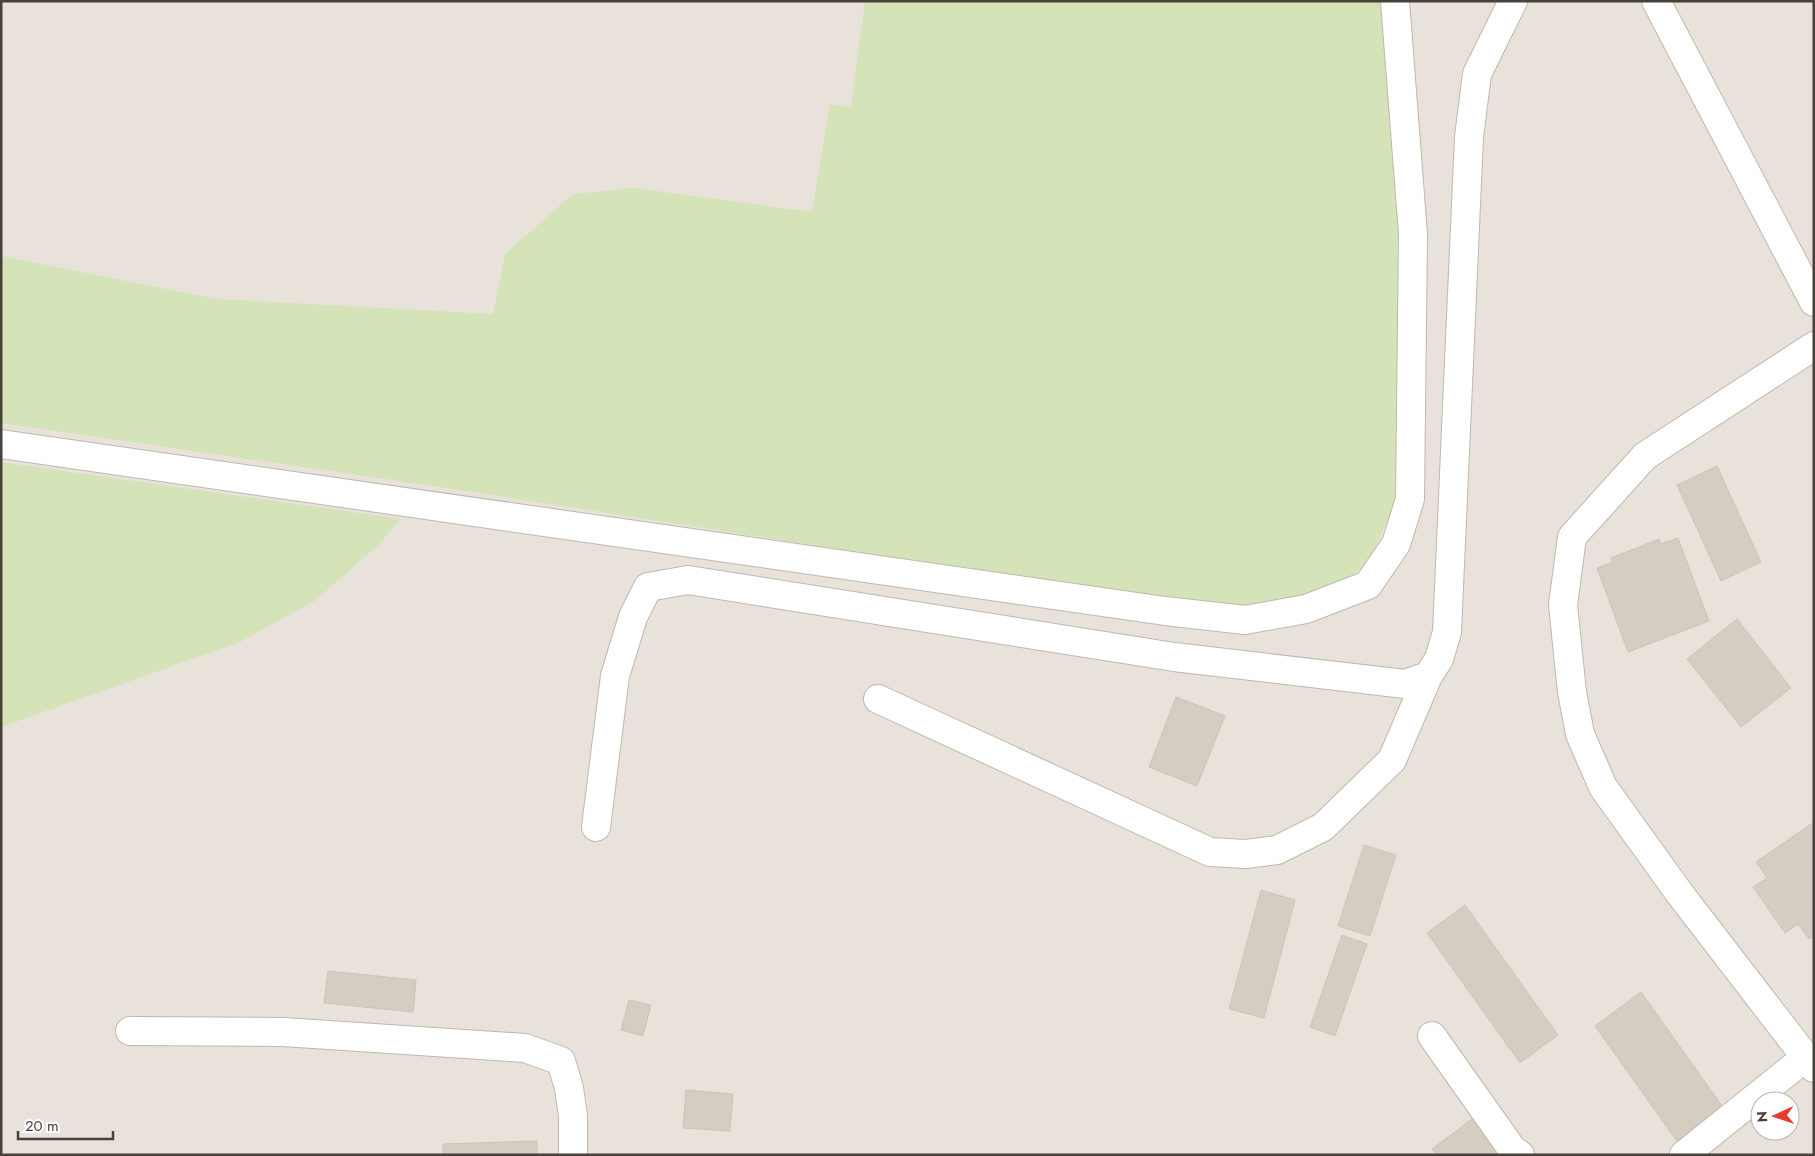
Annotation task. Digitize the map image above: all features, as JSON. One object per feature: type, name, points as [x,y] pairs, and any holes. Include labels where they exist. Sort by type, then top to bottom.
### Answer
[{"type":"street","points":[[1,444],[1165,611],[1245,620],[1306,609],[1368,585],[1396,544],[1410,499],[1413,234],[1395,1]]},
{"type":"street","points":[[878,699],[1210,852],[1246,854],[1277,850],[1323,827],[1392,760],[1428,676],[1439,659],[1447,632],[1469,137],[1477,74],[1513,1]]},
{"type":"street","points":[[1656,1],[1814,302]]},
{"type":"street","points":[[1684,1155],[1810,1063],[1680,894],[1603,787],[1580,734],[1572,692],[1563,605],[1572,536],[1645,456],[1814,346]]},
{"type":"street","points":[[596,827],[615,676],[633,617],[648,587],[688,580],[1174,657],[1405,684],[1428,676]]},
{"type":"street","points":[[130,1031],[283,1032],[525,1048],[561,1061],[569,1088],[573,1116],[572,1155]]},
{"type":"street","points":[[1432,1036],[1512,1149],[1520,1155]]},
{"type":"shaded area","points":[[1,1],[1814,1],[1814,1155],[1,1155]]},
{"type":"green space","points":[[865,1],[1380,1],[1406,262],[1402,489],[1367,565],[1314,599],[1253,610],[1185,603],[447,488],[1,423],[1,256],[217,299],[493,314],[505,254],[573,194],[634,188],[812,212],[830,104],[851,107]]},
{"type":"green space","points":[[1,462],[401,519],[376,547],[316,600],[240,642],[1,727]]},
{"type":"building","points":[[1717,466],[1761,562],[1721,581],[1677,485]]},
{"type":"building","points":[[1678,538],[1709,621],[1628,652],[1597,568],[1613,562],[1611,558],[1659,539],[1661,544]]},
{"type":"building","points":[[1737,619],[1791,688],[1741,727],[1687,659]]},
{"type":"building","points":[[1176,697],[1225,716],[1197,786],[1149,767]]},
{"type":"building","points":[[1814,822],[1814,936],[1809,939],[1798,924],[1785,933],[1753,887],[1767,878],[1756,862]]},
{"type":"building","points":[[1364,845],[1396,855],[1370,936],[1338,926]]},
{"type":"building","points":[[1261,890],[1295,900],[1264,1018],[1229,1009]]},
{"type":"building","points":[[1465,905],[1558,1035],[1520,1063],[1427,933]]},
{"type":"building","points":[[1342,935],[1367,944],[1335,1036],[1310,1027]]},
{"type":"building","points":[[328,971],[416,980],[413,1012],[324,1003]]},
{"type":"building","points":[[1641,992],[1725,1110],[1679,1144],[1595,1026]]},
{"type":"building","points":[[629,1000],[651,1005],[643,1036],[621,1030]]},
{"type":"building","points":[[686,1090],[733,1094],[730,1131],[683,1128]]},
{"type":"building","points":[[1477,1115],[1507,1155],[1437,1155],[1432,1149]]},
{"type":"building","points":[[537,1141],[537,1155],[443,1155],[443,1144]]}]
